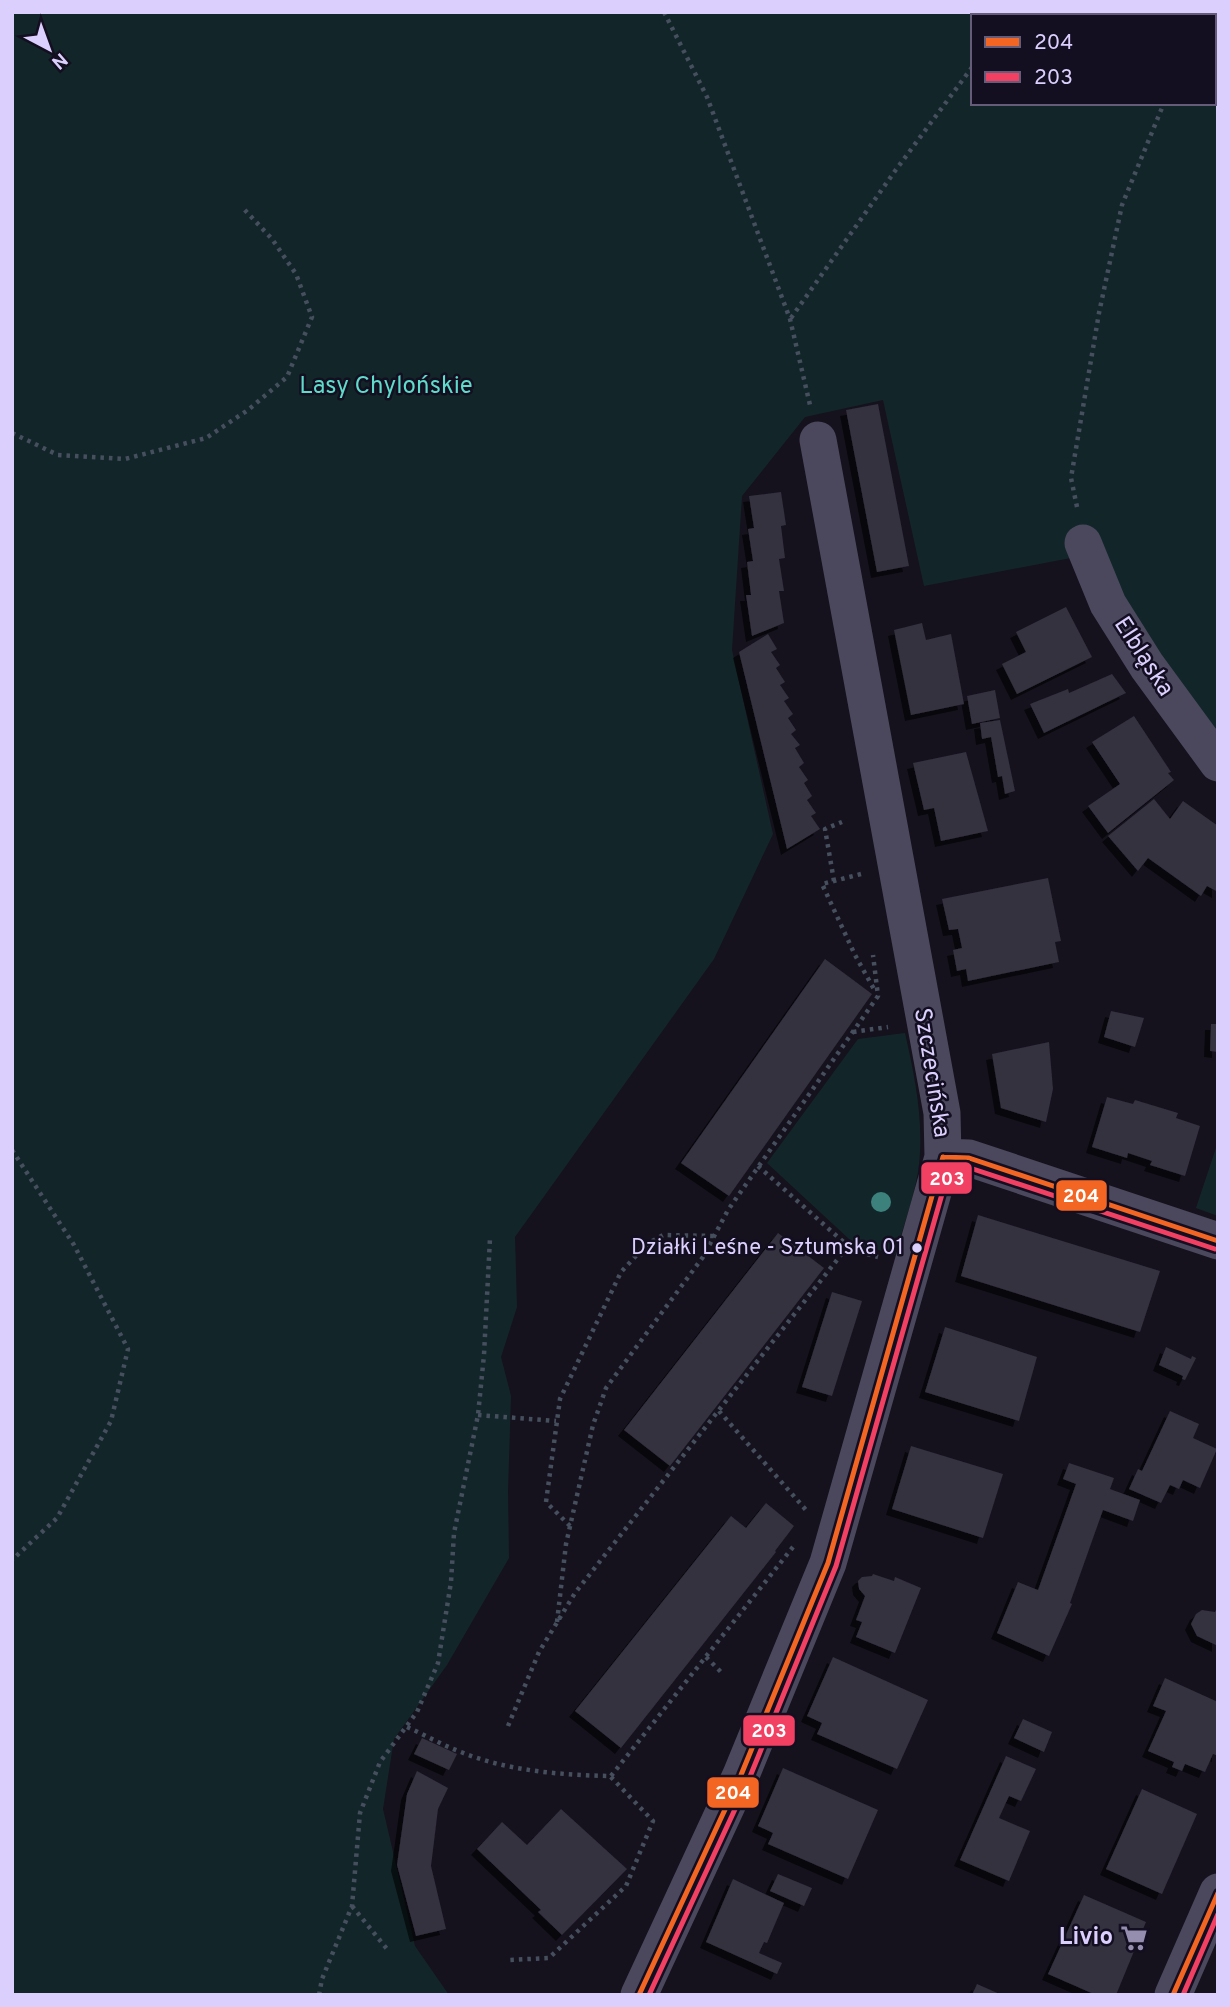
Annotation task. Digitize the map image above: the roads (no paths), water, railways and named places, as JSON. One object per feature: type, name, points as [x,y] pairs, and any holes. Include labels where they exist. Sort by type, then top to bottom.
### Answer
[{"type":"street","name":"Szczecińska","points":[[639,1995],[741,1775],[828,1563],[943,1157],[942,1113],[818,440]]},
{"type":"street","name":"Elbląska","points":[[1083,543],[1108,604],[1147,666],[1218,762]]},
{"type":"street","points":[[943,1157],[969,1158],[1218,1241]]},
{"type":"street","points":[[1173,1995],[1218,1892]]},
{"type":"place","name":"Działki Leśne - Sztumska 01","points":[[917,1248]]},
{"type":"place","name":"Livio","points":[[1134,1938]]},
{"type":"park label","name":"Lasy Chylońskie","points":[[386,387]]}]
